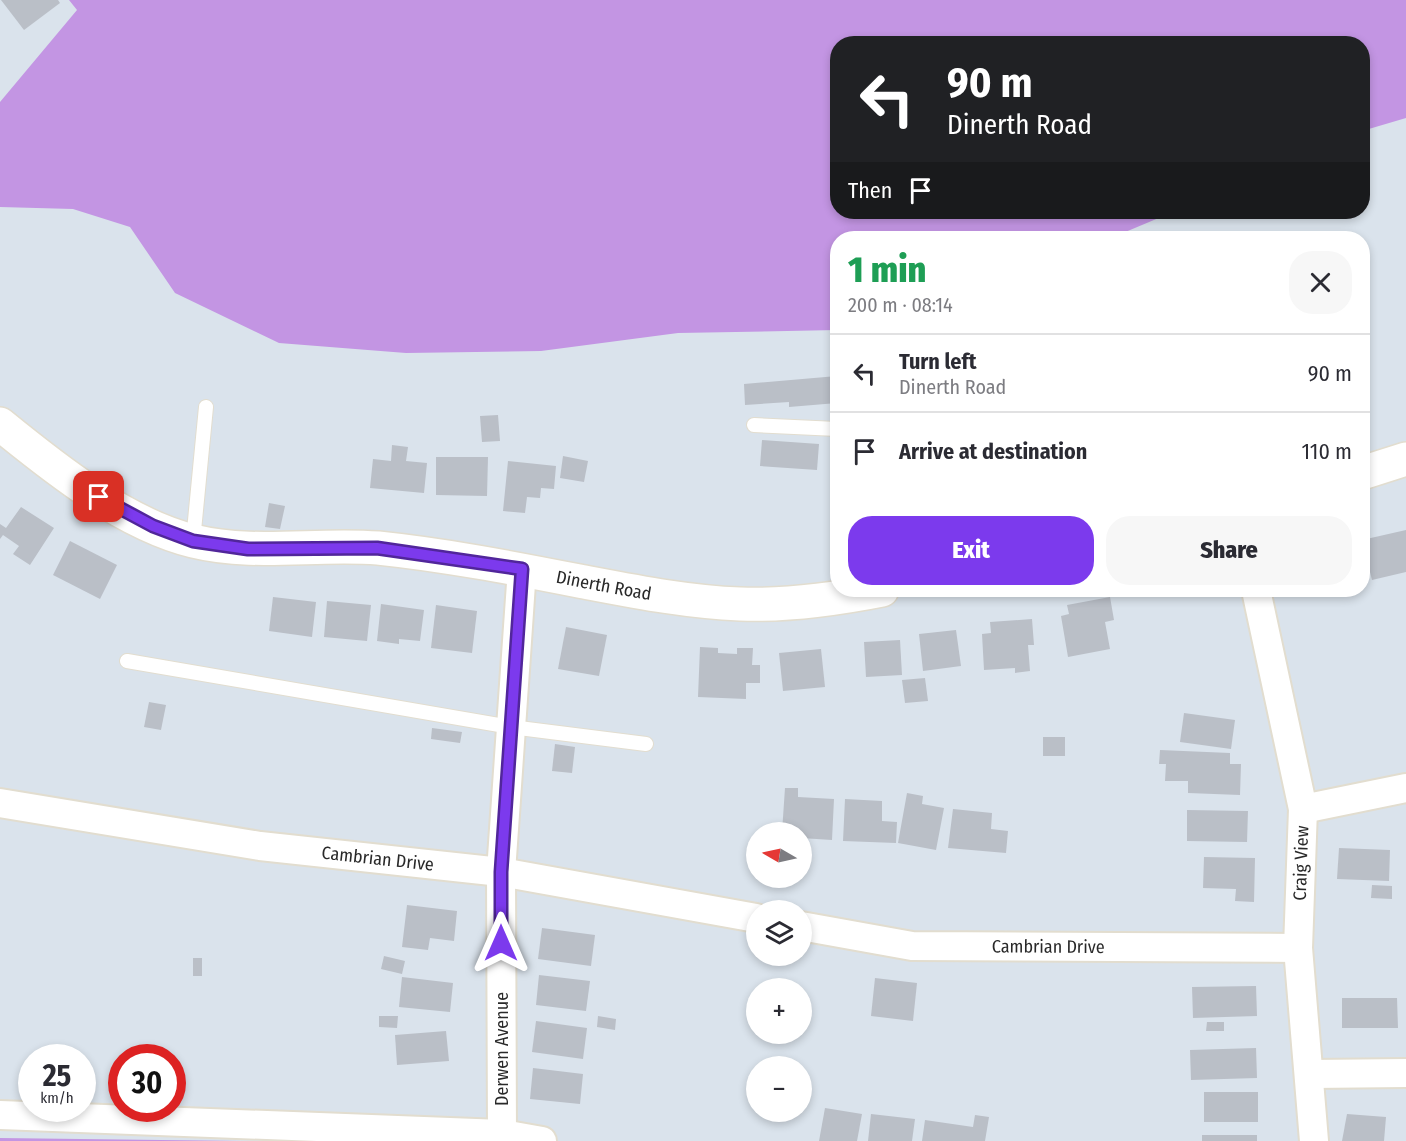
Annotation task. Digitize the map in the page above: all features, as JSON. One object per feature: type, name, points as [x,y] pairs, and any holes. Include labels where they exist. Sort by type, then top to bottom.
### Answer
[{"type":"street","name":"Dinerth Road","points":[[0,424],[99,497],[153,526],[193,541],[248,549],[377,548],[522,569],[649,594],[740,604],[845,597]]},
{"type":"street","points":[[1370,470],[1406,459]]},
{"type":"street","name":"Derwen Avenue","points":[[502,1137],[501,872],[522,569]]},
{"type":"street","name":"Craig View","points":[[1258,597],[1303,809],[1299,948],[1311,1074],[1314,1141]]},
{"type":"street","points":[[1303,809],[1406,788]]},
{"type":"street","name":"Cambrian Drive","points":[[0,803],[261,846],[501,872],[746,916]]},
{"type":"street","name":"Cambrian Drive","points":[[812,928],[912,946],[1299,948]]},
{"type":"street","points":[[1311,1074],[1406,1073]]},
{"type":"street","points":[[0,1115],[502,1137],[542,1141]]},
{"type":"lane","points":[[193,541],[206,407]]},
{"type":"lane","points":[[754,425],[830,429]]},
{"type":"lane","points":[[127,661],[511,727],[646,744]]},
{"type":"shaded area","points":[[69,0],[1406,0],[1406,118],[1370,129],[1370,36],[830,36],[830,219],[1156,219],[1128,231],[830,231],[830,330],[678,333],[541,351],[406,353],[279,343],[175,293],[130,227],[73,209],[0,207],[0,102],[77,10]]},
{"type":"shaded area","points":[[0,1138],[241,1141],[0,1141]]},
{"type":"building","points":[[1,0],[58,0],[60,3],[24,30]]},
{"type":"building","points":[[830,377],[830,404],[789,407],[789,402],[745,405],[744,384]]},
{"type":"building","points":[[498,415],[500,441],[482,442],[480,416]]},
{"type":"building","points":[[762,440],[819,444],[817,470],[760,466]]},
{"type":"building","points":[[392,445],[408,447],[406,461],[427,463],[424,493],[370,488],[373,459],[391,461]]},
{"type":"building","points":[[563,456],[588,461],[584,482],[560,478]]},
{"type":"building","points":[[436,457],[488,457],[487,496],[436,495]]},
{"type":"building","points":[[508,461],[556,466],[554,489],[541,488],[540,498],[527,497],[525,513],[503,511]]},
{"type":"building","points":[[269,503],[285,506],[280,529],[265,527]]},
{"type":"building","points":[[21,507],[54,528],[30,565],[13,554],[19,546],[3,535],[0,539],[0,524],[6,528]]},
{"type":"building","points":[[1406,530],[1406,572],[1372,580],[1370,538]]},
{"type":"building","points":[[70,541],[117,565],[100,599],[53,575]]},
{"type":"building","points":[[273,597],[316,602],[312,637],[269,631]]},
{"type":"building","points":[[1110,597],[1114,620],[1105,622],[1110,649],[1068,657],[1061,616],[1069,614],[1067,605]]},
{"type":"building","points":[[327,601],[371,605],[367,641],[324,637]]},
{"type":"building","points":[[381,604],[424,610],[420,641],[399,639],[399,644],[377,641]]},
{"type":"building","points":[[436,605],[477,611],[472,653],[431,648]]},
{"type":"building","points":[[1032,619],[1034,645],[1028,645],[1030,671],[1015,673],[1015,668],[984,670],[982,634],[991,633],[990,622]]},
{"type":"building","points":[[566,627],[607,635],[599,676],[558,669]]},
{"type":"building","points":[[956,630],[961,666],[923,671],[919,634]]},
{"type":"building","points":[[900,640],[902,675],[866,677],[864,642]]},
{"type":"building","points":[[700,647],[718,648],[718,653],[737,654],[737,648],[753,648],[752,665],[760,665],[760,683],[746,683],[746,699],[698,697]]},
{"type":"building","points":[[821,649],[825,687],[783,691],[779,653]]},
{"type":"building","points":[[925,678],[928,701],[905,703],[902,680]]},
{"type":"building","points":[[149,702],[166,705],[161,730],[144,727]]},
{"type":"building","points":[[1184,713],[1235,720],[1231,749],[1180,742]]},
{"type":"building","points":[[432,728],[462,732],[460,743],[431,739]]},
{"type":"building","points":[[1043,737],[1065,737],[1065,756],[1043,756]]},
{"type":"building","points":[[555,744],[575,747],[572,773],[552,771]]},
{"type":"building","points":[[1160,750],[1230,753],[1230,764],[1241,764],[1240,795],[1188,793],[1188,781],[1165,781],[1166,764],[1159,764]]},
{"type":"building","points":[[785,788],[798,788],[798,797],[834,799],[832,840],[812,839],[812,822],[783,822]]},
{"type":"building","points":[[907,793],[923,796],[922,804],[944,808],[936,850],[898,843]]},
{"type":"building","points":[[845,799],[882,801],[882,821],[897,822],[896,843],[843,841]]},
{"type":"building","points":[[953,809],[992,813],[991,829],[1008,831],[1006,853],[948,848]]},
{"type":"building","points":[[1187,810],[1248,811],[1247,842],[1187,841]]},
{"type":"building","points":[[1339,848],[1390,850],[1389,881],[1337,879]]},
{"type":"building","points":[[1204,857],[1255,858],[1254,902],[1235,901],[1236,889],[1203,888]]},
{"type":"building","points":[[1372,885],[1392,886],[1392,899],[1371,898]]},
{"type":"building","points":[[407,905],[457,911],[454,941],[430,938],[428,950],[402,947]]},
{"type":"building","points":[[542,928],[595,935],[591,966],[538,959]]},
{"type":"building","points":[[384,956],[405,961],[402,974],[381,969]]},
{"type":"building","points":[[193,958],[202,958],[202,976],[193,976]]},
{"type":"building","points":[[539,975],[590,981],[586,1011],[536,1005]]},
{"type":"building","points":[[402,977],[453,983],[450,1012],[399,1007]]},
{"type":"building","points":[[875,978],[917,983],[913,1021],[871,1016]]},
{"type":"building","points":[[1256,986],[1257,1016],[1193,1018],[1192,987]]},
{"type":"building","points":[[1342,998],[1397,998],[1398,1028],[1342,1028]]},
{"type":"building","points":[[379,1016],[398,1016],[397,1028],[379,1027]]},
{"type":"building","points":[[598,1016],[616,1019],[615,1030],[597,1027]]},
{"type":"building","points":[[536,1021],[587,1028],[583,1059],[532,1052]]},
{"type":"building","points":[[1207,1022],[1224,1022],[1224,1031],[1206,1031]]},
{"type":"building","points":[[446,1031],[449,1061],[397,1065],[395,1035]]},
{"type":"building","points":[[1256,1048],[1257,1078],[1191,1080],[1190,1050]]},
{"type":"building","points":[[533,1068],[583,1074],[580,1104],[530,1099]]},
{"type":"building","points":[[1204,1092],[1258,1092],[1258,1122],[1204,1122]]},
{"type":"building","points":[[825,1108],[862,1114],[857,1141],[819,1141]]},
{"type":"building","points":[[871,1114],[915,1119],[912,1141],[868,1141]]},
{"type":"building","points":[[1347,1114],[1386,1117],[1384,1141],[1342,1141]]},
{"type":"building","points":[[975,1115],[989,1117],[985,1141],[922,1141],[925,1120],[973,1127]]},
{"type":"building","points":[[1202,1135],[1257,1135],[1257,1141],[1202,1141]]},
{"type":"route","points":[[99,497],[153,526],[193,541],[248,549],[377,548],[522,569],[501,872],[501,943]]}]
